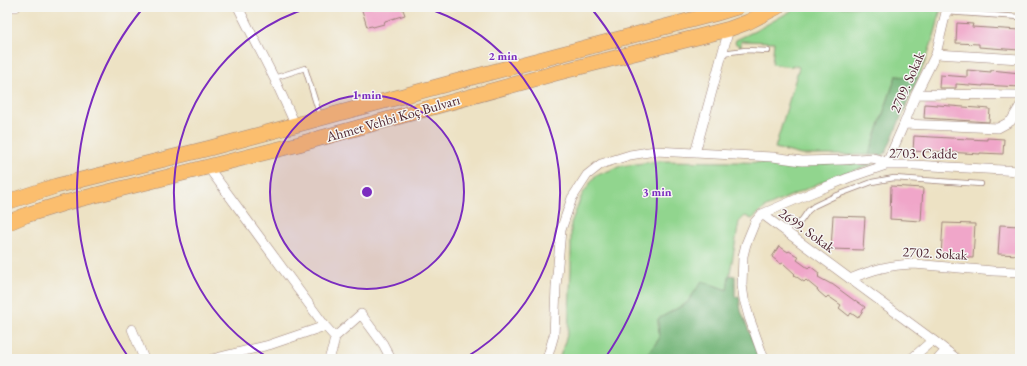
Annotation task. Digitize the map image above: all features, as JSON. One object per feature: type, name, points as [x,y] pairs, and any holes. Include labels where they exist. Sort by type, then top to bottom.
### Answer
[{"type":"main road","name":"Ahmet Vehbi Koç Bulvarı","points":[[7,202],[56,186],[296,126],[737,7]]},
{"type":"main road","name":"Ahmet Vehbi Koç Bulvarı","points":[[7,222],[68,202],[299,144],[548,75],[729,29],[748,22],[778,7]]},
{"type":"street","points":[[7,7],[16,7]]},
{"type":"street","points":[[238,7],[274,78],[296,126]]},
{"type":"street","name":"2709. Sokak","points":[[886,165],[916,94],[936,54],[947,9]]},
{"type":"street","points":[[695,153],[729,29]]},
{"type":"street","points":[[936,54],[1020,59]]},
{"type":"street","points":[[916,94],[1020,95]]},
{"type":"street","points":[[904,124],[998,128],[1011,121],[1020,106]]},
{"type":"street","points":[[547,359],[554,335],[561,230],[572,198],[587,175],[601,164],[630,155],[655,151],[773,157],[802,161],[872,158],[881,160],[886,165]]},
{"type":"street","name":"2703. Cadde","points":[[762,214],[811,192],[886,165],[914,165],[1020,171]]},
{"type":"street","points":[[208,167],[325,326],[335,337]]},
{"type":"street","name":"2699. Sokak","points":[[764,359],[749,317],[742,284],[743,256],[746,244],[755,222],[762,214],[957,359]]},
{"type":"street","name":"2702. Sokak","points":[[850,279],[875,269],[904,264],[1020,272]]},
{"type":"street","points":[[329,359],[335,337],[361,314],[391,359]]},
{"type":"street","points":[[212,359],[269,345],[325,326]]},
{"type":"street","points":[[132,329],[144,359]]},
{"type":"street","points":[[911,359],[933,340]]},
{"type":"street","points":[[936,357],[946,350]]},
{"type":"lane","points":[[947,9],[1020,17]]},
{"type":"lane","points":[[722,53],[746,50],[768,51]]},
{"type":"lane","points":[[274,78],[305,68],[321,119]]},
{"type":"lane","points":[[783,229],[801,221],[808,211],[814,206],[835,196],[872,182],[901,178],[981,184]]},
{"type":"green space","points":[[798,7],[941,7],[932,43],[918,78],[896,76],[869,155],[801,155],[775,148],[799,67],[792,65],[792,67],[772,64],[774,42],[741,41],[741,47],[735,43],[736,40]]},
{"type":"green space","points":[[896,76],[918,78],[886,152],[883,155],[869,155]]},
{"type":"green space","points":[[659,161],[874,164],[826,180],[766,207],[752,219],[745,216],[739,222],[727,290],[702,281],[687,303],[658,319],[659,339],[644,359],[559,359],[568,332],[571,270],[571,223],[582,195],[595,176],[621,166]]},
{"type":"green space","points":[[729,275],[735,276],[735,297],[739,297],[741,311],[760,359],[644,359],[659,339],[658,319],[687,303],[702,281],[727,290]]},
{"type":"building","points":[[361,7],[402,7],[405,15],[385,21],[384,24],[367,27]]},
{"type":"building","points":[[957,23],[973,24],[972,27],[1020,30],[1019,50],[979,47],[979,44],[956,43]]},
{"type":"building","points":[[967,70],[991,72],[991,70],[1020,73],[1020,87],[956,84],[956,88],[939,88],[940,75],[967,77]]},
{"type":"building","points":[[925,104],[990,109],[989,122],[924,118]]},
{"type":"building","points":[[914,136],[987,140],[987,138],[1004,139],[1003,154],[913,151]]},
{"type":"building","points":[[891,186],[923,188],[921,221],[890,219]]},
{"type":"building","points":[[833,216],[865,217],[863,250],[831,249]]},
{"type":"building","points":[[943,223],[975,224],[973,258],[941,256]]},
{"type":"building","points":[[1000,225],[1020,226],[1020,255],[998,254]]},
{"type":"building","points":[[779,246],[799,257],[797,260],[808,268],[810,266],[819,273],[818,277],[832,284],[865,307],[858,318],[851,313],[849,316],[839,308],[841,305],[828,296],[826,298],[806,280],[804,282],[794,275],[795,274],[783,263],[781,264],[772,257]]}]
